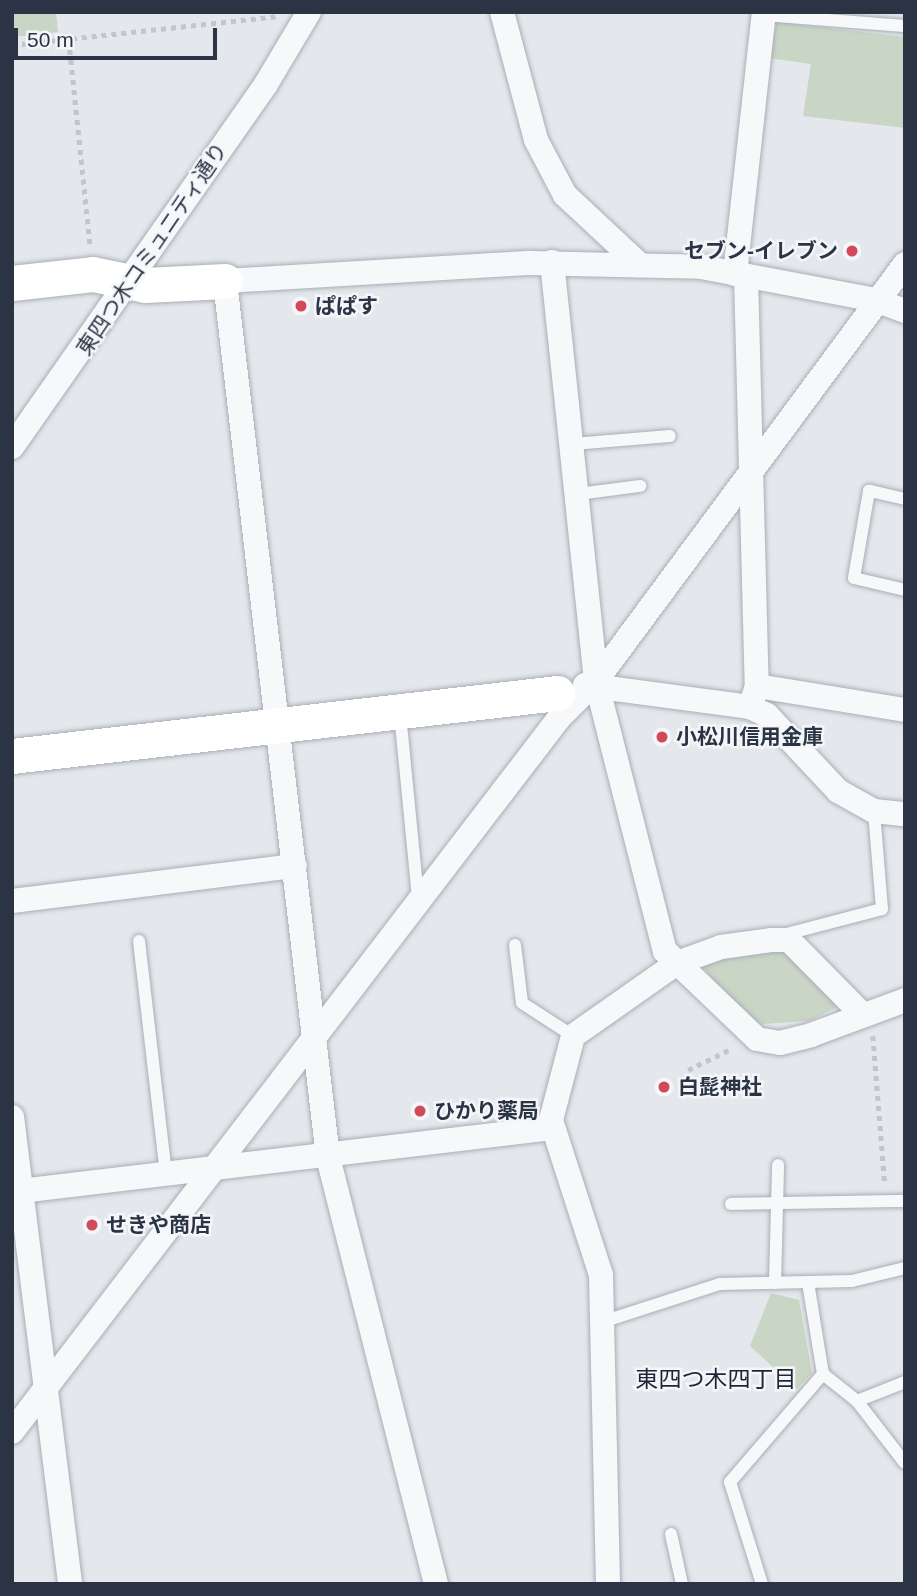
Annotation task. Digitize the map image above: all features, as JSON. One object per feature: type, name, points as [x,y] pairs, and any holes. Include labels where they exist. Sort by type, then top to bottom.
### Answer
[{"type":"street","points":[[502,12],[536,140],[565,195],[640,265]]},
{"type":"street","name":"東四つ木コミュニティ通り","points":[[12,447],[309,13]]},
{"type":"street","points":[[764,14],[741,275],[750,474],[754,696],[767,715],[838,791],[874,811],[905,814]]},
{"type":"street","points":[[552,262],[596,681],[665,951],[677,963],[689,968],[757,1039],[780,1043],[905,1000]]},
{"type":"street","points":[[12,283],[93,274],[127,281],[225,281],[552,262],[640,265],[741,275],[876,300],[905,311]]},
{"type":"street","points":[[12,1432],[559,718],[596,681],[905,264]]},
{"type":"street","points":[[225,281],[328,1157],[436,1584]]},
{"type":"street","points":[[12,756],[557,693],[596,681],[905,710]]},
{"type":"street","points":[[12,901],[295,866]]},
{"type":"street","points":[[608,1584],[601,1275],[552,1128],[573,1036],[677,963],[721,947],[771,940],[789,940],[865,1012]]},
{"type":"street","points":[[12,1117],[16,1192],[46,1388],[70,1584]]},
{"type":"street","points":[[16,1192],[166,1173],[328,1157],[552,1128]]},
{"type":"lane","points":[[764,14],[905,26]]},
{"type":"lane","points":[[573,444],[670,436]]},
{"type":"lane","points":[[578,494],[640,486]]},
{"type":"lane","points":[[905,499],[869,491],[854,578],[905,590]]},
{"type":"lane","points":[[400,710],[419,901]]},
{"type":"lane","points":[[771,940],[791,928],[882,909],[874,811]]},
{"type":"lane","points":[[139,941],[166,1173]]},
{"type":"lane","points":[[515,945],[522,1003],[573,1036]]},
{"type":"lane","points":[[775,1283],[781,1202],[778,1165]]},
{"type":"lane","points":[[731,1204],[905,1201]]},
{"type":"lane","points":[[602,1322],[720,1284],[852,1282],[905,1268]]},
{"type":"lane","points":[[808,1282],[823,1374],[857,1401],[905,1463]]},
{"type":"lane","points":[[762,1584],[730,1482],[823,1374]]},
{"type":"lane","points":[[857,1401],[905,1382]]},
{"type":"lane","points":[[671,1534],[682,1584]]},
{"type":"path","points":[[12,46],[309,13]]},
{"type":"path","points":[[69,40],[93,274]]},
{"type":"path","points":[[865,1012],[886,1200]]},
{"type":"path","points":[[688,1070],[757,1039]]},
{"type":"green space","points":[[12,12],[56,12],[58,32],[12,37]]},
{"type":"green space","points":[[777,22],[905,37],[905,128],[803,116],[811,64],[768,58]]},
{"type":"green space","points":[[785,949],[837,1007],[809,1021],[762,1024],[743,1015],[704,968],[706,958]]},
{"type":"green space","points":[[771,1293],[799,1300],[812,1373],[797,1389],[750,1346]]},
{"type":"place","name":"セブン-イレブン","points":[[852,251]]},
{"type":"place","name":"ぱぱす","points":[[301,306]]},
{"type":"place","name":"小松川信用金庫","points":[[662,737]]},
{"type":"place","name":"白髭神社","points":[[664,1087]]},
{"type":"place","name":"ひかり薬局","points":[[420,1111]]},
{"type":"place","name":"せきや商店","points":[[92,1225]]},
{"type":"district","name":"東四つ木四丁目","points":[[716,1379]]}]
